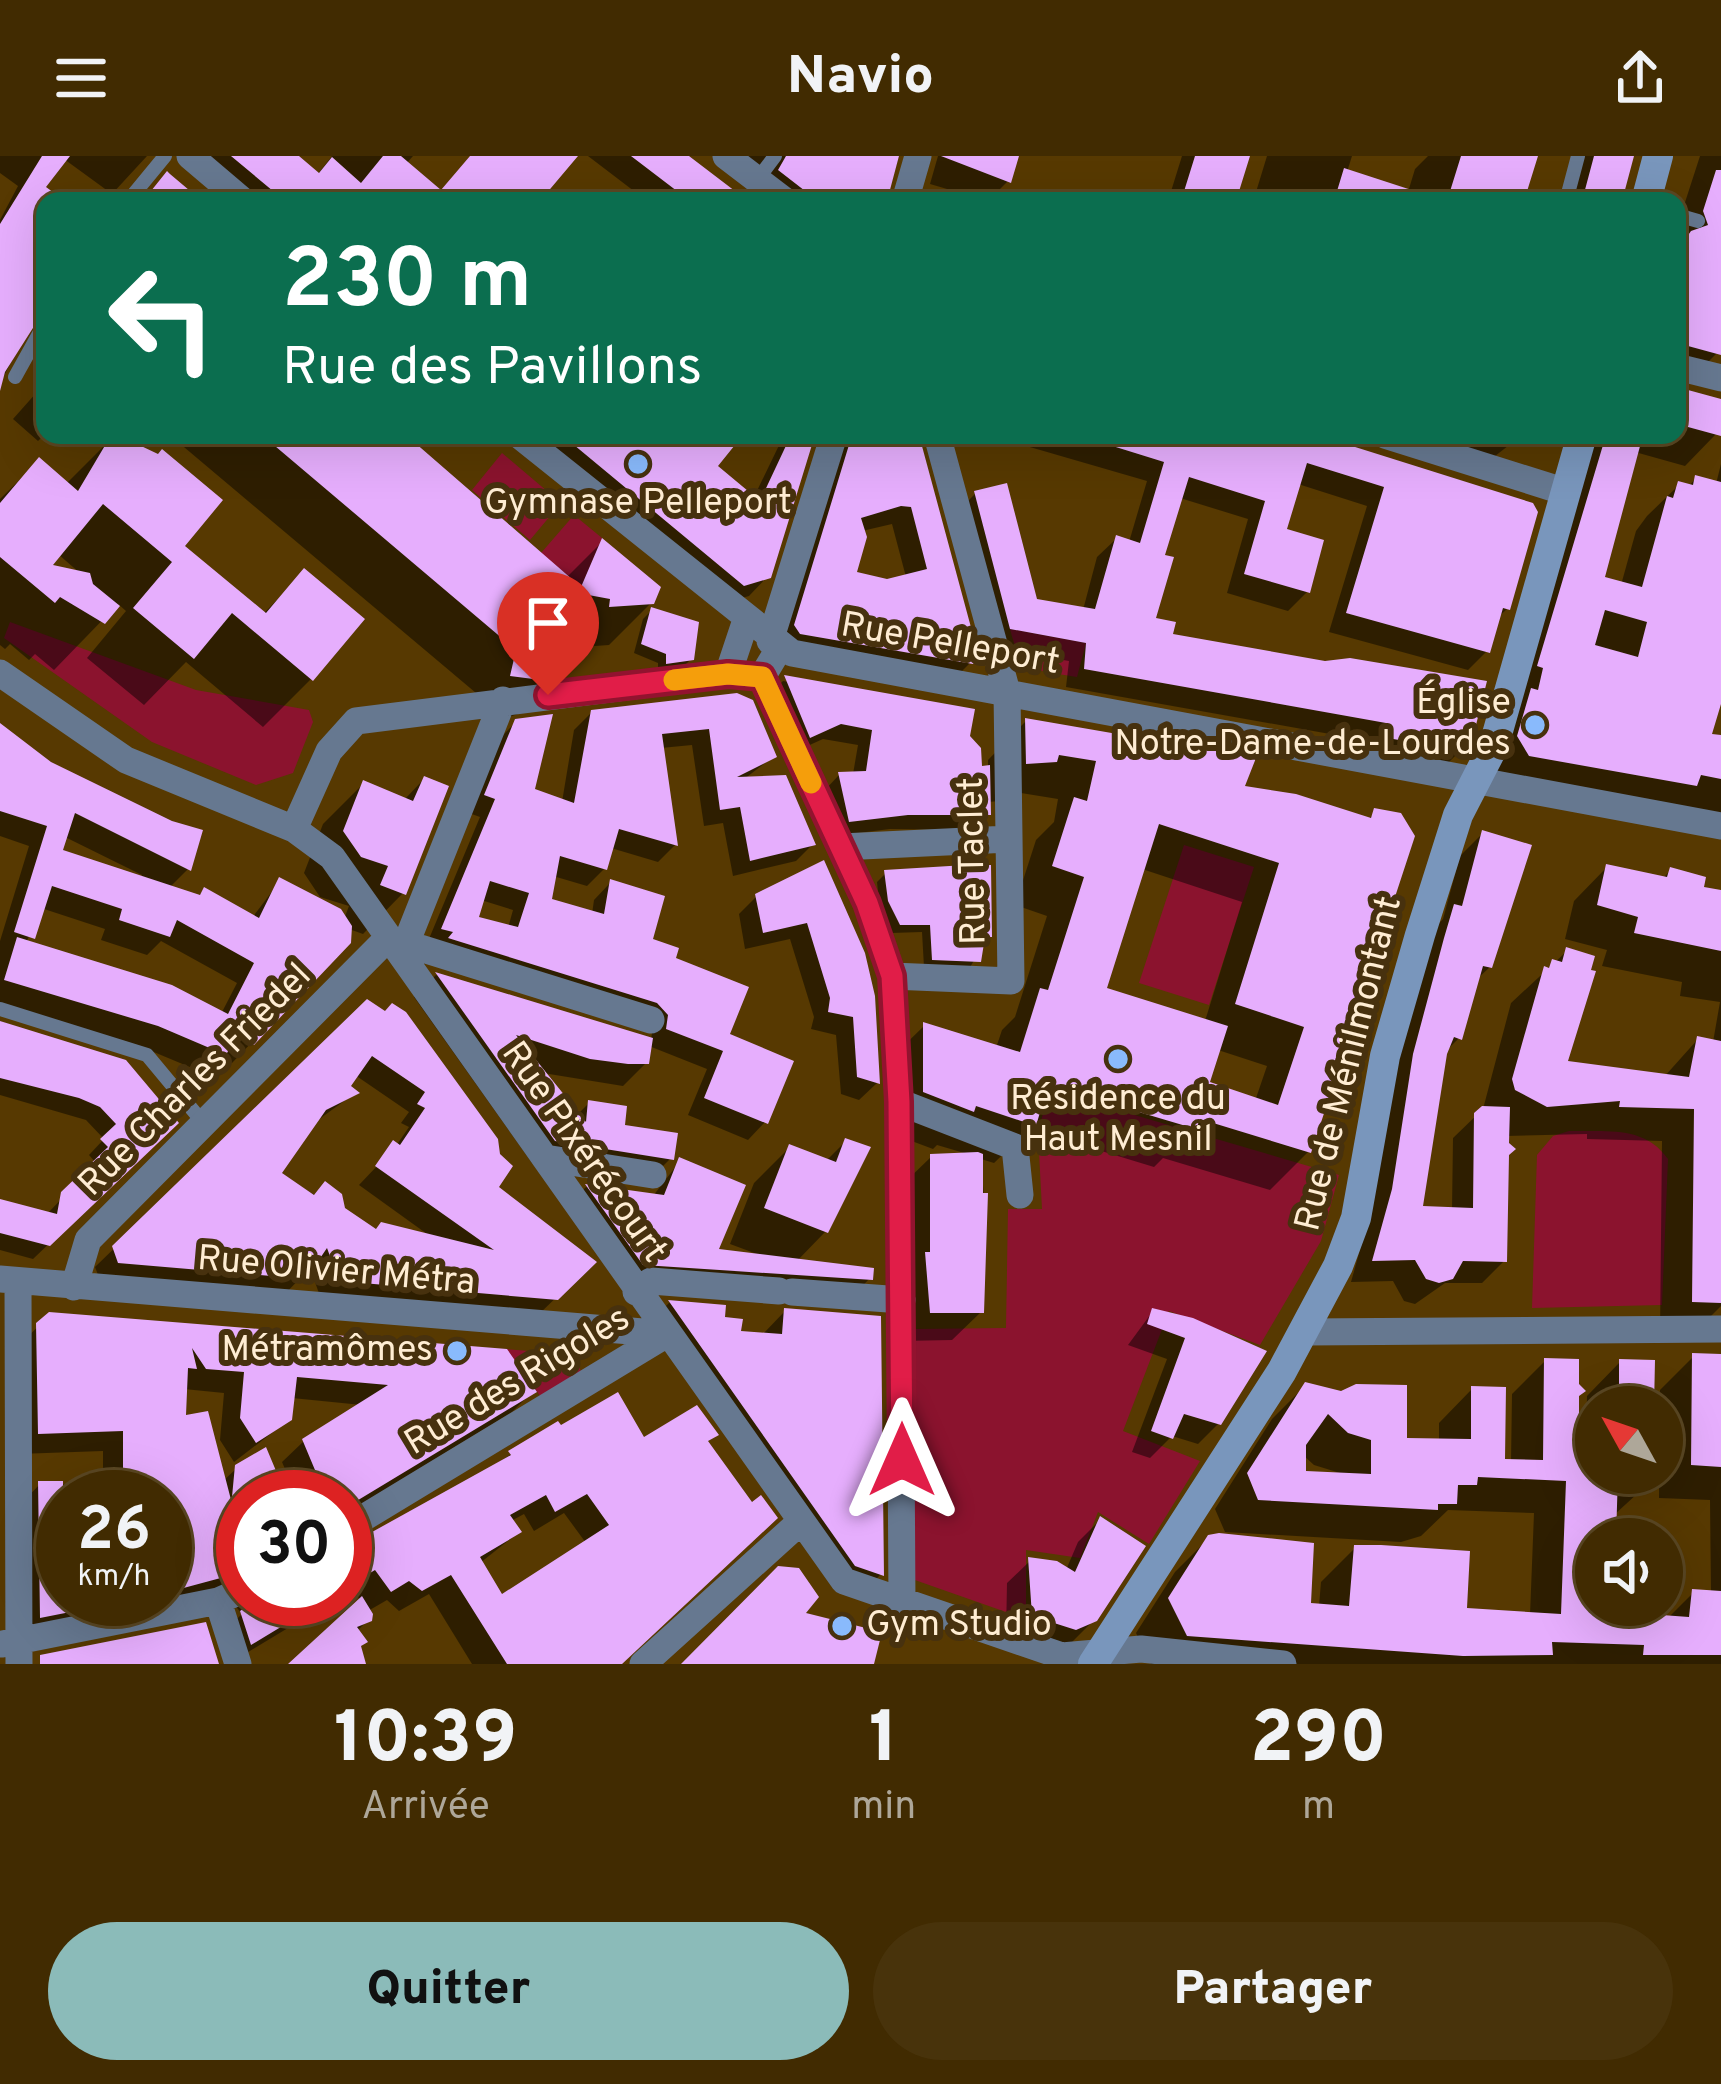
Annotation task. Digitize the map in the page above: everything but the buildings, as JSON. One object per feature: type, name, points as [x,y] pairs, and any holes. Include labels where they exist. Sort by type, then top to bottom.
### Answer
[{"type":"street","points":[[190,156],[232,192]]},
{"type":"street","points":[[726,156],[773,192]]},
{"type":"street","points":[[907,192],[919,156]]},
{"type":"street","points":[[1648,192],[1658,156]]},
{"type":"street","points":[[1686,369],[1721,378]]},
{"type":"street","name":"Rue Pelleport","points":[[530,444],[775,644],[1721,826]]},
{"type":"street","points":[[831,444],[762,677],[842,847],[892,976],[899,1102],[902,1604]]},
{"type":"street","name":"Rue Taclet","points":[[892,976],[1011,981],[1007,692],[939,444]]},
{"type":"street","points":[[1414,444],[1566,492]]},
{"type":"street","name":"Rue de Ménilmontant","points":[[1096,1659],[1306,1331],[1356,1218],[1385,1057],[1458,815],[1494,745],[1579,444]]},
{"type":"street","points":[[728,674],[746,620]]},
{"type":"street","name":"Rue Pixérécourt","points":[[0,673],[126,760],[294,830],[332,857],[398,939],[636,1292],[844,1581],[1062,1656],[1096,1659],[1141,1649],[1283,1664]]},
{"type":"street","points":[[294,830],[328,751],[356,722],[728,674],[762,677]]},
{"type":"street","points":[[502,700],[398,939],[651,1019]]},
{"type":"street","points":[[842,847],[1009,839]]},
{"type":"street","name":"Rue Charles Friedel","points":[[74,1287],[88,1240],[398,939]]},
{"type":"street","points":[[899,1102],[1015,1147],[1020,1195]]},
{"type":"street","points":[[544,1158],[653,1175]]},
{"type":"street","points":[[9,1281],[12,1649],[216,1599]]},
{"type":"street","name":"Rue Olivier Métra","points":[[9,1281],[667,1334]]},
{"type":"street","points":[[636,1292],[651,1281],[902,1300]]},
{"type":"street","points":[[1306,1331],[1721,1329]]},
{"type":"street","name":"Rue des Rigoles","points":[[372,1513],[667,1334]]},
{"type":"street","points":[[643,1664],[799,1523]]},
{"type":"street","points":[[234,1626],[238,1664]]},
{"type":"lane","points":[[135,192],[165,156]]},
{"type":"lane","points":[[757,180],[776,156]]},
{"type":"lane","points":[[1568,192],[1578,156]]},
{"type":"lane","points":[[1686,218],[1698,221]]},
{"type":"lane","points":[[15,377],[36,339]]},
{"type":"lane","points":[[0,1009],[147,1055],[206,1126]]},
{"type":"shaded area","points":[[502,453],[561,503],[530,540],[472,490]]},
{"type":"shaded area","points":[[574,515],[602,538],[581,587],[541,553]]},
{"type":"shaded area","points":[[10,622],[196,690],[309,710],[313,722],[293,773],[256,785],[152,742],[4,638]]},
{"type":"shaded area","points":[[1010,629],[1086,643],[1077,677],[1050,673],[1025,662]]},
{"type":"shaded area","points":[[1184,845],[1254,867],[1209,1005],[1139,983]]},
{"type":"shaded area","points":[[1049,1090],[1339,1175],[1321,1241],[1260,1345],[1169,1311],[1123,1431],[1200,1461],[1149,1544],[1098,1512],[1080,1558],[1026,1550],[1026,1619],[912,1579],[915,1329],[1006,1328],[1008,1209],[1042,1209],[1038,1133]]},
{"type":"shaded area","points":[[1569,1131],[1636,1135],[1668,1159],[1662,1305],[1532,1308],[1537,1155],[1553,1136]]},
{"type":"shaded area","points":[[506,1349],[576,1355],[581,1372],[541,1397]]},
{"type":"slow traffic","points":[[674,680],[728,674],[762,677],[811,783]]},
{"type":"place","name":"Gymnase Pelleport","points":[[638,464]]},
{"type":"place","name":"Église Notre-Dame-de-Lourdes","points":[[1535,725]]},
{"type":"place","name":"Résidence du Haut Mesnil","points":[[1118,1059]]},
{"type":"place","name":"Métramômes","points":[[457,1351]]},
{"type":"place","name":"Gym Studio","points":[[842,1626]]},
{"type":"route","points":[[548,695],[728,674],[762,677],[842,847],[892,976],[899,1102],[902,1460]]}]
